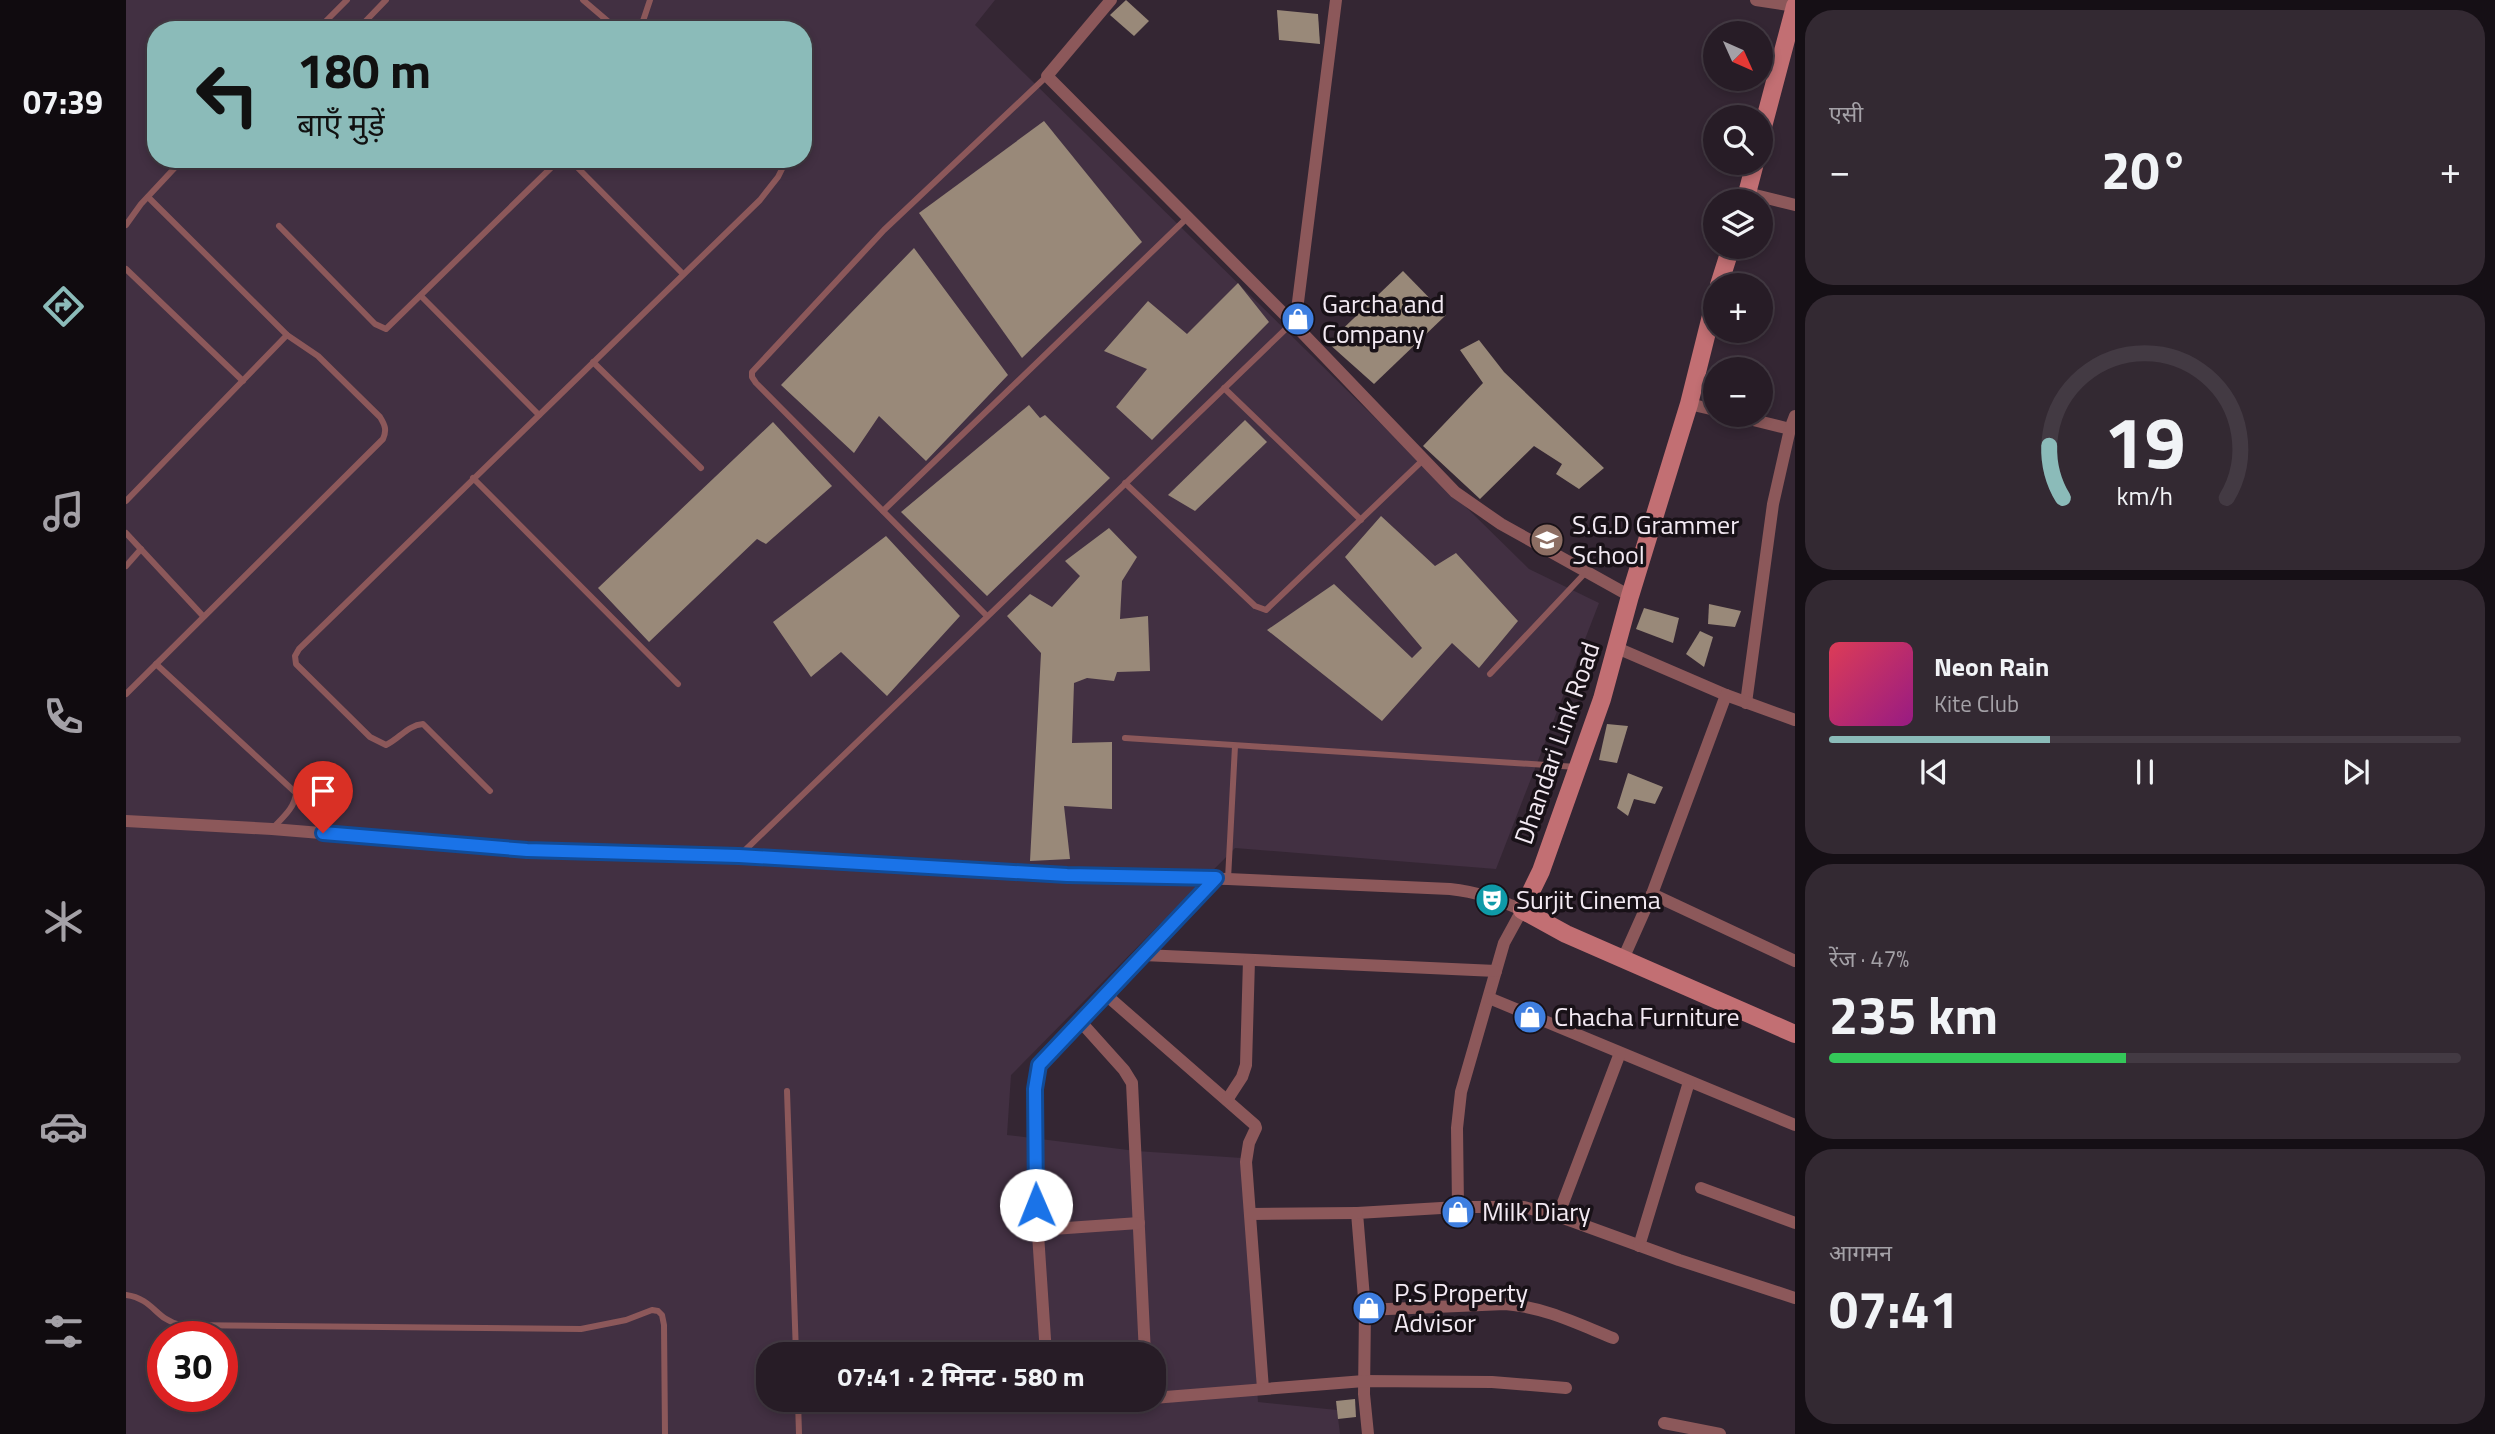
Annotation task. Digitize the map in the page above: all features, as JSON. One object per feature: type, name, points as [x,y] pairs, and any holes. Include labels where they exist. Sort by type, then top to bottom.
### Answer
[{"type":"street","points":[[1111,0],[1047,76],[1292,322],[1423,460],[1473,507],[1630,596]]},
{"type":"street","points":[[1292,322],[1297,310],[1336,0]]},
{"type":"street","points":[[1756,0],[1795,6],[1769,105]]},
{"type":"street","points":[[1773,201],[1795,205]]},
{"type":"street","name":"Dhandari Link Road","points":[[1522,910],[1541,871],[1617,648],[1630,596],[1689,404],[1704,343]]},
{"type":"street","points":[[1689,404],[1703,407]]},
{"type":"street","points":[[1746,703],[1773,504],[1795,416]]},
{"type":"street","points":[[1773,425],[1790,429]]},
{"type":"street","points":[[1617,648],[1746,703],[1794,716]]},
{"type":"street","points":[[1623,959],[1652,894],[1726,695]]},
{"type":"street","points":[[126,821],[272,829],[527,850],[739,856],[1067,875],[1475,891],[1795,1034]]},
{"type":"street","points":[[1045,1342],[1038,1230],[1035,1078],[1039,1065],[1143,955],[1222,879]]},
{"type":"street","points":[[1652,894],[1795,961]]},
{"type":"street","points":[[1458,1207],[1457,1128],[1461,1092],[1504,943],[1522,910]]},
{"type":"street","points":[[1143,955],[1496,971]]},
{"type":"street","points":[[1227,1100],[1242,1077],[1246,1065],[1249,960]]},
{"type":"street","points":[[1105,994],[1256,1128],[1247,1153],[1263,1389]]},
{"type":"street","points":[[1489,998],[1795,1125]]},
{"type":"street","points":[[1080,1021],[1124,1070],[1132,1083],[1144,1342]]},
{"type":"street","points":[[1558,1216],[1620,1053]]},
{"type":"street","points":[[1639,1246],[1689,1082]]},
{"type":"street","points":[[1701,1188],[1795,1223]]},
{"type":"street","points":[[1250,1214],[1357,1213],[1458,1207],[1524,1208],[1558,1216],[1795,1298]]},
{"type":"street","points":[[1357,1213],[1365,1310],[1364,1381],[1368,1434]]},
{"type":"street","points":[[1038,1230],[1139,1223]]},
{"type":"street","points":[[1365,1310],[1505,1304],[1528,1306],[1613,1338]]},
{"type":"street","points":[[1166,1397],[1364,1381],[1492,1382],[1566,1388]]},
{"type":"street","points":[[1664,1423],[1720,1434]]},
{"type":"lane","points":[[326,21],[347,0]]},
{"type":"lane","points":[[366,21],[386,0]]},
{"type":"lane","points":[[583,0],[608,21]]},
{"type":"lane","points":[[643,21],[650,0]]},
{"type":"lane","points":[[987,616],[755,383],[752,372],[884,230],[1047,76]]},
{"type":"lane","points":[[126,225],[175,168]]},
{"type":"lane","points":[[279,226],[381,329],[391,327],[551,168]]},
{"type":"lane","points":[[578,168],[683,274]]},
{"type":"lane","points":[[491,791],[423,724],[410,728],[386,745],[370,737],[296,664],[295,656],[299,649],[760,200],[782,168]]},
{"type":"lane","points":[[126,694],[383,439],[386,433],[380,417],[345,382],[308,348],[287,335],[148,197]]},
{"type":"lane","points":[[883,511],[1188,217]]},
{"type":"lane","points":[[126,269],[243,381]]},
{"type":"lane","points":[[421,296],[539,415]]},
{"type":"lane","points":[[739,856],[1292,322]]},
{"type":"lane","points":[[126,501],[287,335]]},
{"type":"lane","points":[[593,362],[701,468]]},
{"type":"lane","points":[[1224,388],[1361,520]]},
{"type":"lane","points":[[1125,483],[1261,609],[1271,608],[1423,460]]},
{"type":"lane","points":[[474,478],[678,684]]},
{"type":"lane","points":[[126,533],[203,616]]},
{"type":"lane","points":[[126,566],[141,549]]},
{"type":"lane","points":[[1490,674],[1586,572]]},
{"type":"lane","points":[[156,664],[296,793],[292,808],[272,829]]},
{"type":"lane","points":[[1125,738],[1578,767]]},
{"type":"lane","points":[[1222,879],[1235,746]]},
{"type":"lane","points":[[786,1091],[796,1342]]},
{"type":"lane","points":[[126,1295],[142,1298],[161,1317],[180,1325],[581,1329],[626,1320],[652,1310],[658,1311],[662,1315],[664,1325],[665,1434]]},
{"type":"lane","points":[[798,1412],[799,1434]]},
{"type":"shaded area","points":[[126,0],[995,0],[975,25],[1529,569],[1599,603],[1496,869],[1235,848],[1011,1075],[1007,1135],[1136,1151],[1242,1158],[1258,1402],[1337,1410],[1340,1434],[126,1434]]},
{"type":"building","points":[[1126,0],[1149,21],[1134,36],[1110,15]]},
{"type":"building","points":[[1277,10],[1318,14],[1320,44],[1279,40]]},
{"type":"building","points":[[1044,121],[1142,242],[1022,358],[919,213]]},
{"type":"building","points":[[914,248],[1008,375],[926,461],[879,416],[854,453],[781,385]]},
{"type":"building","points":[[1403,271],[1446,315],[1374,384],[1328,343]]},
{"type":"building","points":[[1238,283],[1269,322],[1152,440],[1116,407],[1147,369],[1104,351],[1148,301],[1187,334]]},
{"type":"building","points":[[1479,340],[1504,372],[1604,468],[1579,489],[1556,474],[1562,464],[1534,446],[1480,499],[1423,446],[1483,383],[1460,350]]},
{"type":"building","points":[[1029,405],[1040,418],[1045,415],[1110,478],[987,596],[901,512]]},
{"type":"building","points":[[1245,420],[1267,442],[1195,511],[1168,495]]},
{"type":"building","points":[[773,422],[832,486],[766,544],[757,539],[649,642],[598,588]]},
{"type":"building","points":[[1381,516],[1435,566],[1456,553],[1518,621],[1479,668],[1452,643],[1382,721],[1267,630],[1334,584],[1412,658],[1422,648],[1345,557]]},
{"type":"building","points":[[1109,528],[1137,557],[1122,581],[1120,619],[1148,616],[1150,671],[1117,672],[1114,681],[1087,678],[1074,683],[1072,743],[1112,742],[1112,809],[1064,806],[1070,859],[1030,861],[1041,653],[1007,616],[1030,594],[1052,607],[1080,576],[1065,561]]},
{"type":"building","points":[[886,536],[960,616],[887,696],[841,652],[811,677],[773,622]]},
{"type":"building","points":[[1709,604],[1741,611],[1735,627],[1708,624]]},
{"type":"building","points":[[1644,608],[1679,618],[1673,643],[1636,629]]},
{"type":"building","points":[[1700,631],[1713,637],[1704,667],[1686,654]]},
{"type":"building","points":[[1607,724],[1628,726],[1617,763],[1599,760]]},
{"type":"building","points":[[1628,773],[1663,787],[1655,804],[1634,799],[1628,816],[1617,808]]},
{"type":"building","points":[[1355,1399],[1356,1417],[1338,1419],[1336,1401]]},
{"type":"place","name":"Garcha and Company","points":[[1298,319]]},
{"type":"place","name":"S.G.D Grammer School","points":[[1547,540]]},
{"type":"place","name":"Surjit Cinema","points":[[1492,900]]},
{"type":"place","name":"Chacha Furniture","points":[[1530,1017]]},
{"type":"place","name":"Milk Diary","points":[[1458,1212]]},
{"type":"place","name":"P.S Property Advisor","points":[[1369,1308]]},
{"type":"route","points":[[323,833],[527,850],[658,856],[739,856],[1067,875],[1216,878],[1039,1065],[1035,1078],[1036,1205]]}]
